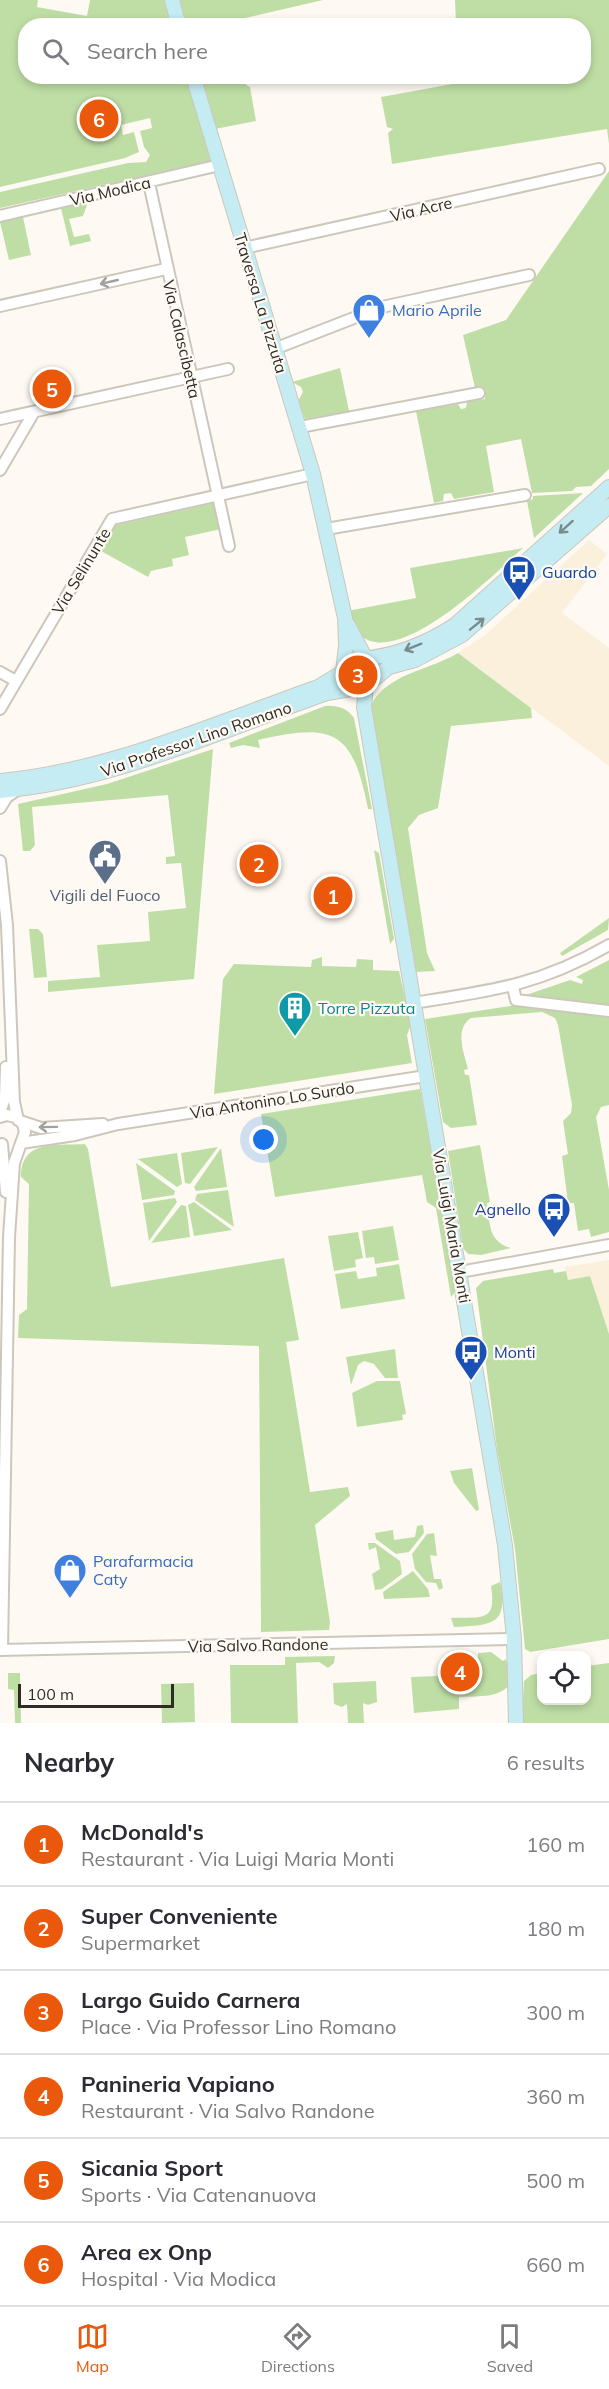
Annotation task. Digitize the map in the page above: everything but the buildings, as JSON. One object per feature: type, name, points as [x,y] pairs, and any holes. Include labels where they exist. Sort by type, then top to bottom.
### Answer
[{"type":"street","points":[[172,0],[177,18]]},
{"type":"street","name":"Traversa La Pizzuta","points":[[195,84],[274,349],[300,427],[326,529]]},
{"type":"street","name":"Via Modica","points":[[0,216],[220,165]]},
{"type":"street","name":"Via Acre","points":[[244,248],[599,169]]},
{"type":"street","name":"Via Calascibetta","points":[[149,183],[166,269],[229,546]]},
{"type":"street","points":[[0,306],[166,269]]},
{"type":"street","points":[[274,349],[382,307],[529,275]]},
{"type":"street","points":[[0,419],[228,369]]},
{"type":"street","points":[[300,427],[479,393]]},
{"type":"street","points":[[0,470],[34,412]]},
{"type":"street","name":"Via Selinunte","points":[[0,709],[112,519],[313,474]]},
{"type":"street","points":[[354,681],[354,659],[383,657],[415,646],[455,625],[609,488]]},
{"type":"street","points":[[354,681],[345,618],[326,529],[525,495]]},
{"type":"street","points":[[354,681],[389,667],[415,660],[444,646],[477,625],[609,506]]},
{"type":"street","points":[[345,618],[372,673],[354,681]]},
{"type":"street","points":[[0,672],[16,681]]},
{"type":"street","name":"Via Luigi Maria Monti","points":[[354,681],[368,730],[505,1545],[514,1639],[516,1723]]},
{"type":"street","name":"Via Professor Lino Romano","points":[[0,781],[53,773],[125,754],[318,687],[354,681]]},
{"type":"street","name":"Via Professor Lino Romano","points":[[0,791],[16,790],[105,771],[327,693],[354,681]]},
{"type":"street","points":[[0,808],[7,797],[16,790]]},
{"type":"street","points":[[0,861],[7,925],[14,1102],[19,1121],[25,1132],[12,1174],[9,1237],[8,1406],[3,1439],[1,1650]]},
{"type":"street","points":[[413,1003],[513,987],[571,966],[609,945]]},
{"type":"street","points":[[513,987],[516,1000],[609,1011]]},
{"type":"street","points":[[11,1016],[4,1098],[0,1115],[11,1115],[19,1121],[41,1128],[118,1124]]},
{"type":"street","name":"Via Antonino Lo Surdo","points":[[118,1124],[426,1076]]},
{"type":"street","points":[[9,1237],[1,1144],[13,1148],[21,1144],[75,1135],[118,1124]]},
{"type":"street","points":[[460,1272],[609,1245]]},
{"type":"street","points":[[0,1418],[8,1406]]},
{"type":"street","name":"Via Salvo Randone","points":[[1,1650],[514,1639]]},
{"type":"shaded area","points":[[589,540],[607,554],[562,613],[609,648],[609,766],[458,653],[485,635]]},
{"type":"shaded area","points":[[609,1260],[609,1334],[590,1276],[568,1280],[565,1267]]},
{"type":"green space","points":[[0,0],[38,0],[37,7],[87,16],[90,0],[164,0],[169,18],[18,18],[18,84],[188,84],[211,161],[0,208],[0,192],[128,163],[146,162],[150,155],[144,147],[140,131],[152,128],[150,118],[121,125],[123,135],[134,132],[139,152],[125,158],[0,187]]},
{"type":"green space","points":[[178,0],[323,0],[245,18],[183,18]]},
{"type":"green space","points":[[455,0],[609,0],[609,144],[607,129],[392,164],[388,133],[393,129],[387,127],[381,97],[452,84],[591,84],[591,18],[456,18]]},
{"type":"green space","points":[[201,84],[246,84],[250,87],[256,121],[215,129]]},
{"type":"green space","points":[[609,171],[609,469],[591,486],[576,487],[572,491],[532,493],[521,439],[486,446],[494,492],[454,499],[451,493],[444,494],[443,501],[434,503],[416,411],[458,404],[461,409],[466,408],[467,402],[485,399],[483,387],[475,388],[463,335],[506,320]]},
{"type":"green space","points":[[85,203],[87,205],[83,216],[69,219],[74,237],[89,234],[91,241],[70,246],[61,208]]},
{"type":"green space","points":[[23,217],[31,255],[9,260],[0,222]]},
{"type":"green space","points":[[340,368],[349,411],[305,419],[298,401],[303,392],[301,387],[292,382]]},
{"type":"green space","points":[[583,493],[534,538],[527,501],[533,499],[533,496]]},
{"type":"green space","points":[[214,503],[221,529],[185,537],[189,555],[172,559],[173,566],[151,571],[148,577],[101,551],[116,525]]},
{"type":"green space","points":[[523,548],[460,603],[432,623],[405,637],[380,642],[360,635],[347,611],[416,598],[410,568]]},
{"type":"green space","points":[[458,653],[531,708],[532,718],[451,726],[438,808],[419,815],[408,828],[427,953],[435,971],[416,972],[371,705],[378,694],[398,679]]},
{"type":"green space","points":[[325,706],[341,708],[354,718],[372,809],[368,809],[355,763],[347,748],[336,738],[322,733],[305,732],[258,740],[260,748],[243,745],[231,748],[229,743]]},
{"type":"green space","points":[[213,749],[194,979],[48,992],[48,981],[100,977],[97,945],[150,941],[148,912],[186,908],[181,863],[166,864],[166,857],[175,856],[168,795],[32,807],[35,845],[30,851],[23,851],[18,804],[107,784]]},
{"type":"green space","points":[[374,850],[379,853],[394,939],[390,944]]},
{"type":"green space","points":[[609,918],[608,930],[562,956],[560,953]]},
{"type":"green space","points":[[29,929],[38,929],[43,934],[47,977],[34,978]]},
{"type":"green space","points":[[322,957],[322,966],[356,967],[357,959],[373,960],[373,970],[399,971],[411,1024],[407,1035],[412,1063],[214,1094],[223,979],[234,964],[311,967],[312,960]]},
{"type":"green space","points":[[609,960],[609,1008],[523,996],[570,980],[582,984],[583,980],[576,977]]},
{"type":"green space","points":[[517,1005],[609,1014],[609,1105],[601,1107],[596,1117],[609,1190],[609,1232],[591,1237],[589,1229],[578,1231],[574,1203],[568,1203],[562,1156],[568,1154],[563,1121],[571,1113],[572,1105],[555,1018],[542,1012],[471,1018],[463,1028],[462,1042],[468,1069],[464,1070],[465,1075],[469,1075],[477,1125],[451,1128],[443,1122],[425,1019]]},
{"type":"green space","points":[[420,1089],[456,1291],[451,1297],[436,1208],[427,1202],[422,1175],[275,1197],[261,1114]]},
{"type":"green space","points":[[85,1144],[88,1149],[111,1287],[284,1258],[299,1340],[286,1342],[310,1492],[348,1487],[350,1496],[315,1525],[330,1622],[329,1630],[261,1632],[259,1346],[18,1338],[19,1315],[27,1309],[29,1184],[21,1177],[23,1165],[27,1156],[42,1147]]},
{"type":"green space","points":[[480,1145],[490,1202],[487,1203],[492,1231],[498,1241],[511,1248],[481,1255],[468,1254],[463,1248],[448,1151]]},
{"type":"green space","points":[[218,1147],[190,1184],[185,1183],[181,1153]]},
{"type":"green space","points":[[221,1148],[227,1187],[196,1191],[194,1187]]},
{"type":"green space","points":[[177,1153],[182,1184],[177,1187],[138,1159]]},
{"type":"green space","points":[[136,1163],[175,1191],[174,1195],[142,1200]]},
{"type":"green space","points":[[228,1190],[234,1227],[195,1200],[197,1194]]},
{"type":"green space","points":[[175,1198],[177,1202],[149,1241],[143,1203]]},
{"type":"green space","points":[[194,1202],[232,1230],[194,1236],[188,1205]]},
{"type":"green space","points":[[181,1205],[186,1206],[190,1237],[151,1243]]},
{"type":"green space","points":[[393,1226],[399,1260],[375,1264],[374,1257],[366,1258],[362,1231]]},
{"type":"green space","points":[[358,1232],[363,1258],[355,1260],[356,1267],[334,1271],[328,1236]]},
{"type":"green space","points":[[399,1264],[405,1299],[341,1309],[335,1274],[356,1271],[358,1279],[377,1276],[376,1268]]},
{"type":"green space","points":[[553,1269],[554,1273],[566,1271],[568,1280],[590,1276],[609,1334],[609,1639],[530,1652],[525,1649],[515,1549],[497,1449],[476,1288],[483,1281]]},
{"type":"green space","points":[[395,1349],[398,1378],[385,1378],[374,1364],[364,1361],[358,1365],[351,1385],[346,1357]]},
{"type":"green space","points":[[377,1381],[400,1381],[406,1414],[402,1415],[403,1420],[357,1427],[352,1393]]},
{"type":"green space","points":[[472,1468],[479,1510],[476,1511],[454,1483],[450,1471]]},
{"type":"green space","points":[[423,1525],[424,1533],[409,1552],[396,1554],[376,1539],[375,1533],[393,1530],[394,1540],[415,1537],[417,1526]]},
{"type":"green space","points":[[434,1533],[437,1556],[430,1555],[434,1579],[441,1579],[443,1588],[439,1590],[436,1583],[426,1582],[415,1569],[412,1554],[427,1534]]},
{"type":"green space","points":[[368,1543],[375,1543],[400,1561],[402,1574],[382,1589],[375,1590],[372,1574],[380,1569],[376,1547],[369,1550]]},
{"type":"green space","points":[[413,1571],[428,1589],[430,1597],[384,1599],[383,1592]]},
{"type":"green space","points":[[500,1582],[502,1607],[495,1620],[478,1625],[454,1627],[451,1618],[485,1616],[491,1607],[491,1586]]},
{"type":"green space","points":[[491,1652],[503,1661],[506,1659],[511,1683],[506,1688],[487,1696],[459,1697],[459,1709],[414,1713],[411,1677],[464,1675],[464,1670],[478,1670],[478,1653]]},
{"type":"green space","points":[[335,1656],[334,1663],[328,1668],[319,1662],[296,1663],[298,1723],[231,1723],[230,1665],[285,1665],[285,1657]]},
{"type":"green space","points":[[609,1663],[609,1723],[522,1723],[524,1681],[531,1675],[537,1674],[537,1705],[591,1705],[591,1665]]},
{"type":"green space","points":[[8,1673],[20,1673],[21,1723],[15,1723],[14,1690],[8,1689]]},
{"type":"green space","points":[[376,1681],[377,1702],[368,1705],[363,1703],[364,1723],[348,1723],[347,1704],[342,1707],[334,1704],[333,1683]]},
{"type":"green space","points":[[194,1683],[195,1722],[162,1723],[161,1684]]},
{"type":"place","name":"Area ex Onp","points":[[99,119]]},
{"type":"place","name":"Mario Aprile","points":[[369,339]]},
{"type":"place","name":"Sicania Sport","points":[[52,389]]},
{"type":"place","name":"Guardo","points":[[519,601]]},
{"type":"place","name":"Largo Guido Carnera","points":[[358,675]]},
{"type":"place","name":"Super Conveniente","points":[[259,864]]},
{"type":"place","name":"Vigili del Fuoco","points":[[105,885]]},
{"type":"place","name":"McDonald's","points":[[333,896]]},
{"type":"place","name":"Torre Pizzuta","points":[[295,1037]]},
{"type":"place","name":"Agnello","points":[[554,1238]]},
{"type":"place","name":"Monti","points":[[471,1381]]},
{"type":"place","name":"Parafarmacia Caty","points":[[70,1599]]},
{"type":"place","name":"Panineria Vapiano","points":[[460,1672]]}]
